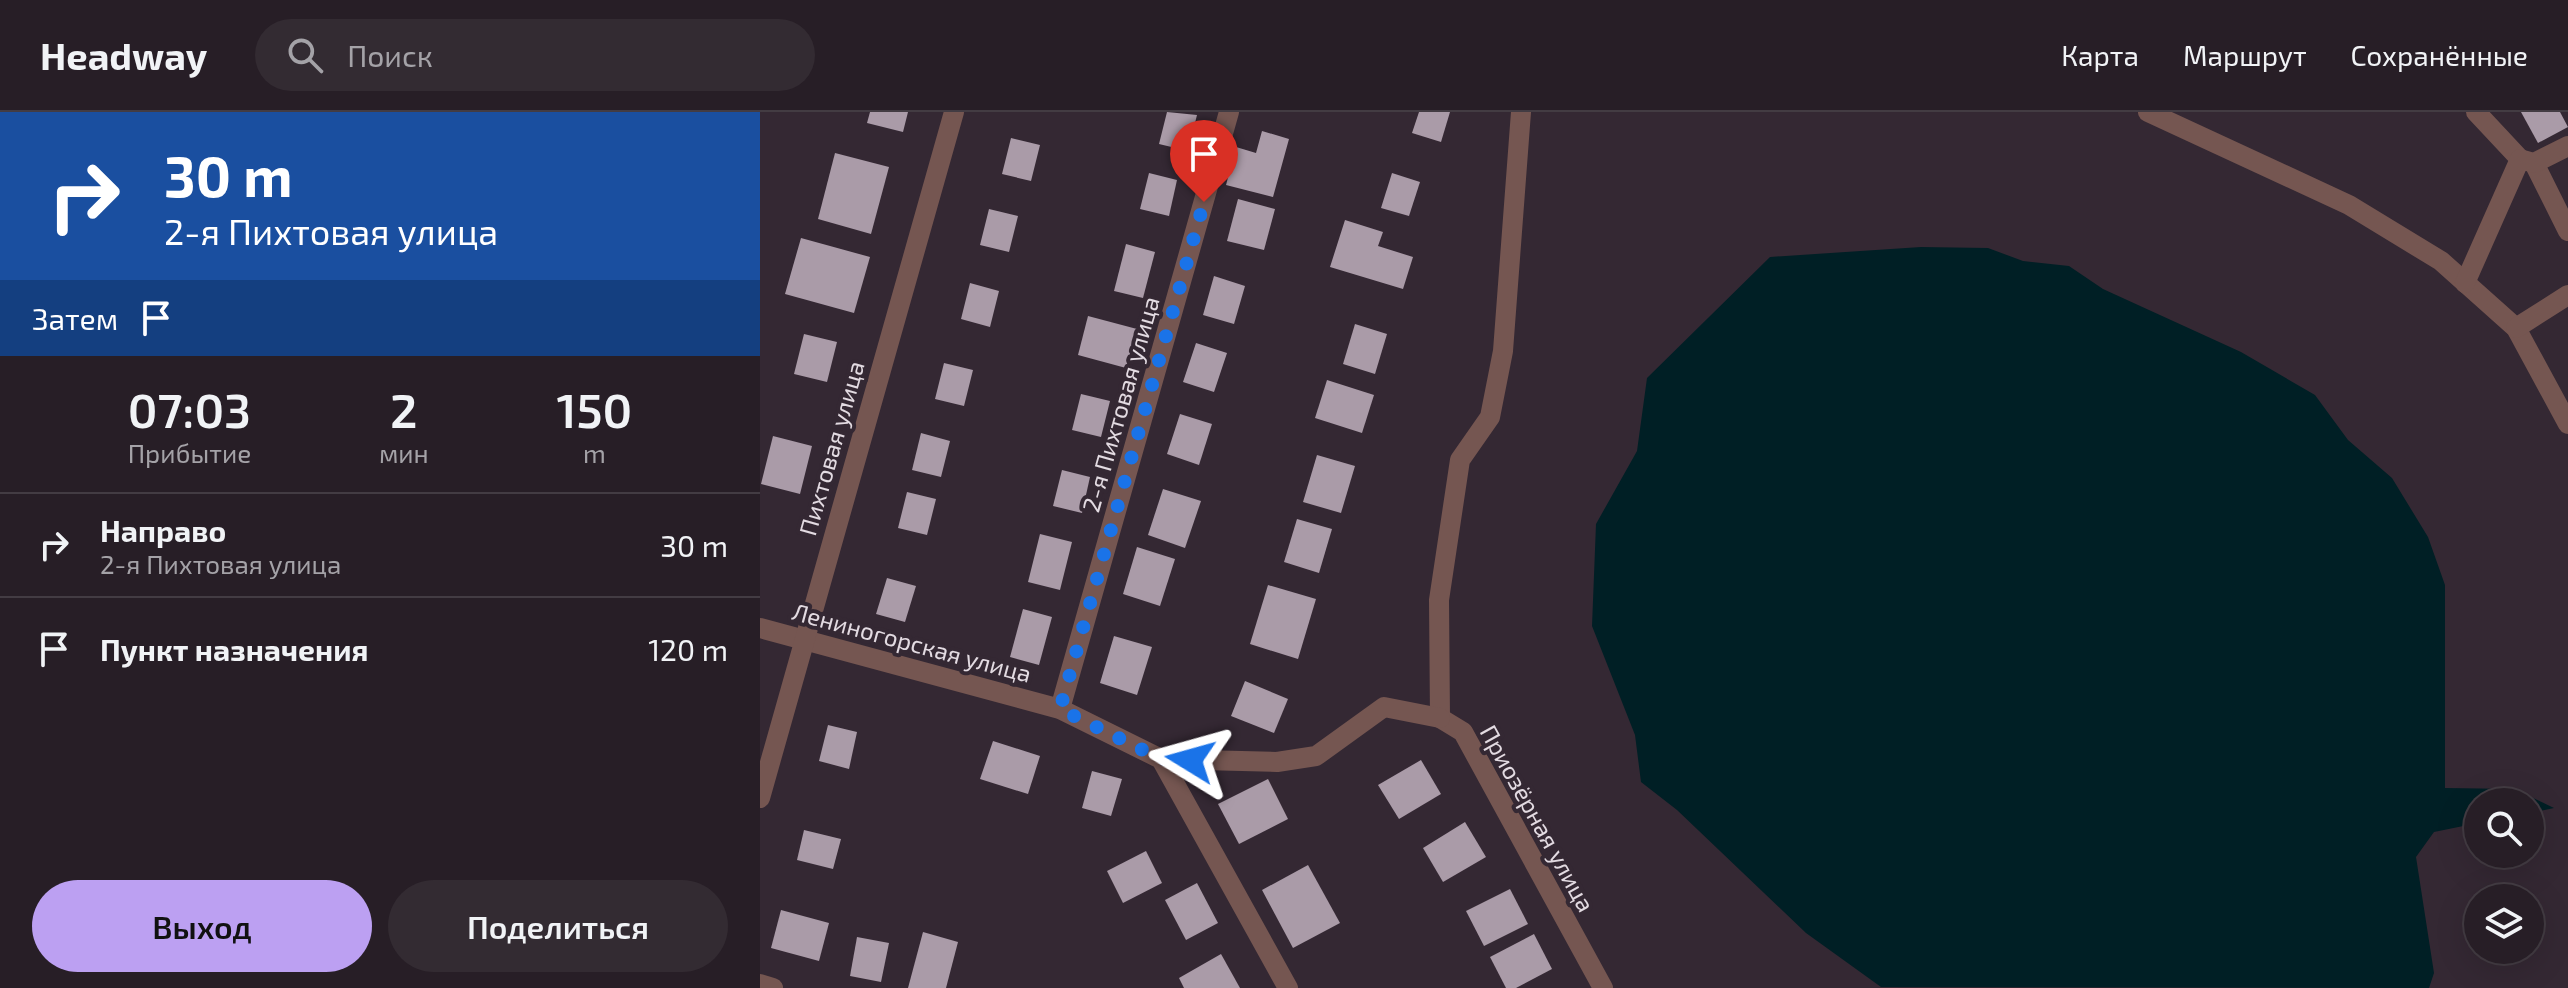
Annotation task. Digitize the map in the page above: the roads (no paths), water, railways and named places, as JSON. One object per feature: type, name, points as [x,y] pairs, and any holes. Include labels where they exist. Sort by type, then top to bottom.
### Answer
[{"type":"street","name":"Пихтовая улица","points":[[760,798],[954,112]]},
{"type":"street","name":"2-я Пихтовая улица","points":[[1060,709],[1229,112]]},
{"type":"street","points":[[1161,759],[1277,762],[1316,756],[1384,707],[1440,718],[1439,600],[1460,460],[1490,417],[1503,351],[1521,112]]},
{"type":"street","points":[[2148,112],[2349,205],[2441,261],[2516,328],[2568,424]]},
{"type":"street","points":[[2476,112],[2527,161],[2568,231]]},
{"type":"street","points":[[2465,283],[2527,161],[2568,146]]},
{"type":"street","points":[[2516,328],[2568,295]]},
{"type":"street","name":"Лениногорская улица","points":[[760,628],[1060,709],[1161,759]]},
{"type":"street","name":"Приозёрная улица","points":[[1440,718],[1463,732],[1603,988]]},
{"type":"street","points":[[1161,759],[1288,988]]},
{"type":"street","points":[[760,984],[773,988]]},
{"type":"water","points":[[1921,247],[1988,248],[2023,261],[2069,266],[2103,289],[2241,352],[2315,395],[2348,440],[2392,478],[2428,537],[2445,585],[2445,788],[2464,788],[2464,826],[2434,832],[2416,857],[2434,973],[2429,988],[1881,987],[1806,933],[1677,810],[1641,782],[1635,735],[1592,626],[1596,524],[1637,451],[1647,378],[1770,257]]}]
